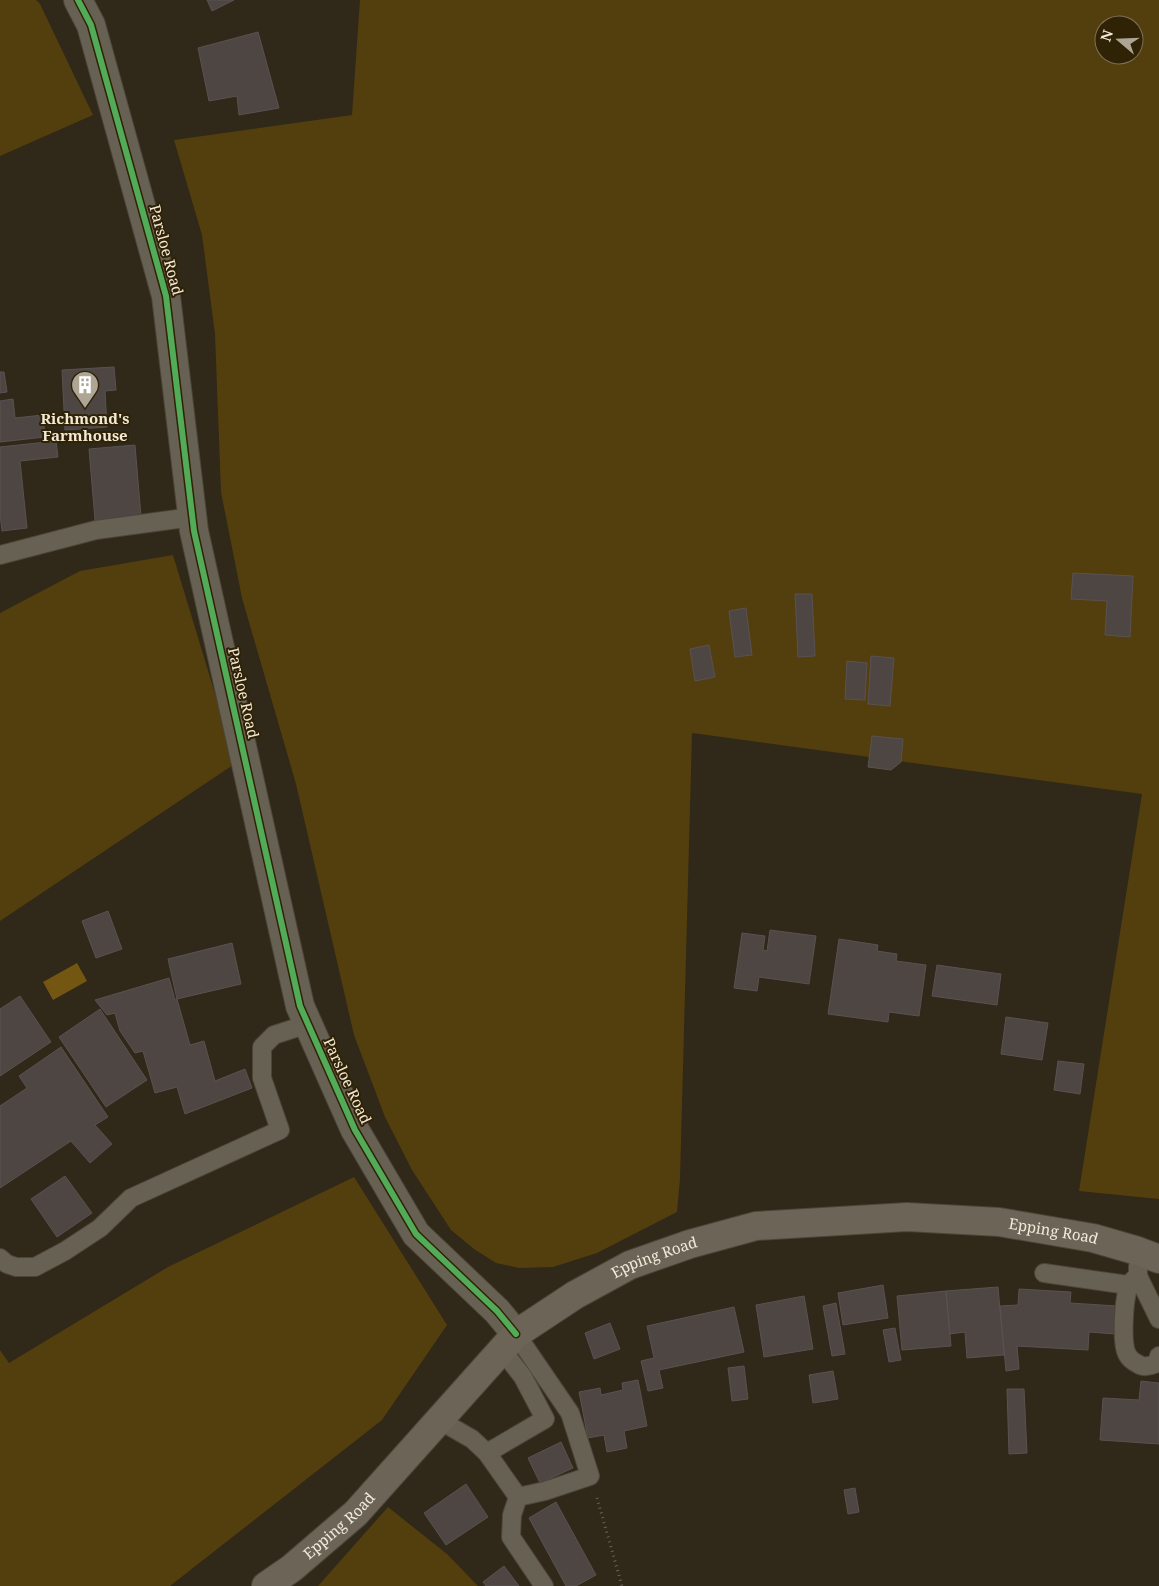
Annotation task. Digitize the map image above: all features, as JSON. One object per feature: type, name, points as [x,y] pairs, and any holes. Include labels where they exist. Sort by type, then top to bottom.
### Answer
[{"type":"main road","name":"Epping Road","points":[[266,1586],[292,1568],[356,1513],[509,1342],[575,1295],[630,1265],[690,1244],[756,1226],[907,1217],[990,1222],[1093,1238],[1141,1268]]},
{"type":"street","name":"Parsloe Road","points":[[78,0],[92,25],[166,296],[192,517],[300,1006],[356,1130],[416,1234],[497,1311],[509,1342]]},
{"type":"lane","points":[[0,555],[96,530],[192,517]]},
{"type":"lane","points":[[0,1258],[7,1264],[16,1267],[35,1267],[65,1251],[100,1228],[131,1198],[280,1130],[262,1078],[262,1047],[274,1035],[308,1024]]},
{"type":"lane","points":[[1044,1273],[1141,1268]]},
{"type":"lane","points":[[1141,1268],[1159,1319]]},
{"type":"lane","points":[[1141,1268],[1124,1331],[1127,1353],[1131,1359],[1145,1366],[1152,1366],[1157,1363],[1159,1356]]},
{"type":"lane","points":[[487,1453],[545,1419],[523,1377],[509,1342]]},
{"type":"lane","points":[[509,1342],[570,1413],[590,1476],[546,1491],[518,1497]]},
{"type":"lane","points":[[439,1420],[472,1439],[487,1453],[518,1497]]},
{"type":"lane","points":[[518,1497],[512,1515],[511,1537],[544,1586]]},
{"type":"path","points":[[590,1476],[622,1586]]},
{"type":"shaded area","points":[[0,0],[36,0],[40,4],[93,115],[0,156]]},
{"type":"shaded area","points":[[360,0],[1159,0],[1159,1199],[1079,1191],[1142,794],[692,733],[680,1179],[677,1212],[597,1253],[553,1267],[519,1268],[496,1263],[474,1249],[451,1230],[412,1170],[385,1117],[354,1035],[296,784],[242,598],[221,492],[215,334],[202,235],[174,140],[352,115]]},
{"type":"shaded area","points":[[173,555],[236,763],[0,921],[0,613],[80,571]]},
{"type":"shaded area","points":[[77,963],[87,981],[53,1000],[43,982]]},
{"type":"shaded area","points":[[354,1177],[447,1325],[382,1420],[170,1586],[0,1586],[0,1350],[9,1363],[168,1267]]},
{"type":"shaded area","points":[[388,1507],[447,1554],[478,1586],[318,1586]]},
{"type":"building","points":[[207,0],[234,0],[212,11]]},
{"type":"building","points":[[258,32],[279,108],[239,115],[237,96],[209,101],[198,48]]},
{"type":"building","name":"Richmond's Farmhouse","points":[[114,367],[116,390],[105,391],[107,427],[65,430],[62,370]]},
{"type":"building","points":[[0,372],[4,372],[7,392],[0,393]]},
{"type":"building","points":[[13,399],[15,418],[43,415],[45,437],[0,442],[0,401]]},
{"type":"building","points":[[56,441],[58,457],[20,461],[27,528],[2,531],[0,514],[0,447]]},
{"type":"building","points":[[135,445],[141,516],[95,520],[89,449]]},
{"type":"building","points":[[1073,573],[1133,576],[1130,637],[1105,635],[1107,601],[1071,599]]},
{"type":"building","points":[[795,594],[812,594],[815,656],[798,657]]},
{"type":"building","points":[[746,608],[752,655],[735,657],[729,611]]},
{"type":"building","points":[[709,645],[715,677],[695,681],[690,649]]},
{"type":"building","points":[[871,656],[894,658],[890,706],[868,704]]},
{"type":"building","points":[[847,661],[867,663],[865,700],[845,699]]},
{"type":"building","points":[[872,736],[903,739],[901,762],[891,770],[868,767]]},
{"type":"building","points":[[108,911],[122,949],[96,958],[82,921]]},
{"type":"building","points":[[770,930],[816,936],[809,984],[759,977],[757,991],[734,988],[742,933],[765,936],[763,950],[767,951]]},
{"type":"building","points":[[839,939],[878,945],[877,951],[897,954],[896,961],[926,965],[919,1016],[889,1012],[888,1022],[828,1014]]},
{"type":"building","points":[[232,943],[241,984],[177,999],[168,959]]},
{"type":"building","points":[[937,965],[1001,974],[997,1005],[932,996]]},
{"type":"building","points":[[169,978],[190,1045],[204,1041],[215,1081],[245,1069],[252,1088],[185,1114],[177,1087],[155,1093],[143,1051],[135,1053],[120,1031],[115,1013],[107,1015],[95,1000]]},
{"type":"building","points":[[20,996],[51,1042],[0,1076],[0,1009]]},
{"type":"building","points":[[100,1009],[147,1080],[106,1107],[59,1037]]},
{"type":"building","points":[[1006,1017],[1048,1023],[1042,1060],[1001,1054]]},
{"type":"building","points":[[61,1047],[108,1117],[95,1125],[112,1144],[90,1163],[71,1141],[0,1188],[0,1106],[27,1088],[19,1076]]},
{"type":"building","points":[[1058,1061],[1084,1064],[1080,1094],[1054,1090]]},
{"type":"building","points":[[65,1176],[92,1213],[57,1237],[31,1199]]},
{"type":"building","points":[[883,1285],[888,1318],[843,1325],[838,1293]]},
{"type":"building","points":[[998,1287],[1004,1355],[967,1358],[965,1332],[950,1334],[946,1291]]},
{"type":"building","points":[[1019,1289],[1071,1292],[1070,1303],[1117,1306],[1115,1334],[1089,1332],[1088,1350],[1017,1346],[1019,1369],[1006,1371],[1000,1306],[1018,1305]]},
{"type":"building","points":[[946,1291],[951,1346],[902,1350],[897,1296]]},
{"type":"building","points":[[804,1296],[813,1349],[764,1357],[756,1305]]},
{"type":"building","points":[[836,1303],[845,1354],[832,1356],[823,1306]]},
{"type":"building","points":[[734,1307],[744,1352],[659,1370],[663,1388],[648,1391],[641,1361],[654,1358],[647,1326]]},
{"type":"building","points":[[610,1323],[620,1349],[594,1359],[585,1333]]},
{"type":"building","points":[[895,1328],[901,1360],[889,1362],[883,1330]]},
{"type":"building","points":[[744,1366],[748,1399],[732,1401],[728,1368]]},
{"type":"building","points":[[833,1371],[838,1399],[813,1403],[809,1375]]},
{"type":"building","points":[[638,1380],[647,1426],[624,1431],[627,1448],[607,1452],[604,1435],[588,1438],[579,1392],[600,1388],[601,1395],[623,1390],[622,1383]]},
{"type":"building","points":[[1141,1381],[1159,1383],[1159,1444],[1100,1440],[1103,1398],[1139,1400]]},
{"type":"building","points":[[1007,1389],[1024,1389],[1027,1453],[1009,1454]]},
{"type":"building","points":[[561,1442],[573,1468],[540,1483],[528,1458]]},
{"type":"building","points":[[466,1484],[488,1517],[446,1545],[424,1513]]},
{"type":"building","points":[[855,1488],[859,1512],[848,1514],[844,1490]]},
{"type":"building","points":[[556,1502],[596,1575],[576,1586],[566,1586],[529,1518]]},
{"type":"building","points":[[504,1566],[519,1586],[486,1586],[483,1582]]},
{"type":"cycle path","points":[[78,0],[91,25],[166,296],[194,531],[300,1006],[355,1130],[416,1234],[497,1311],[516,1334]]},
{"type":"place","name":"Richmond's Farmhouse","points":[[85,409]]}]
